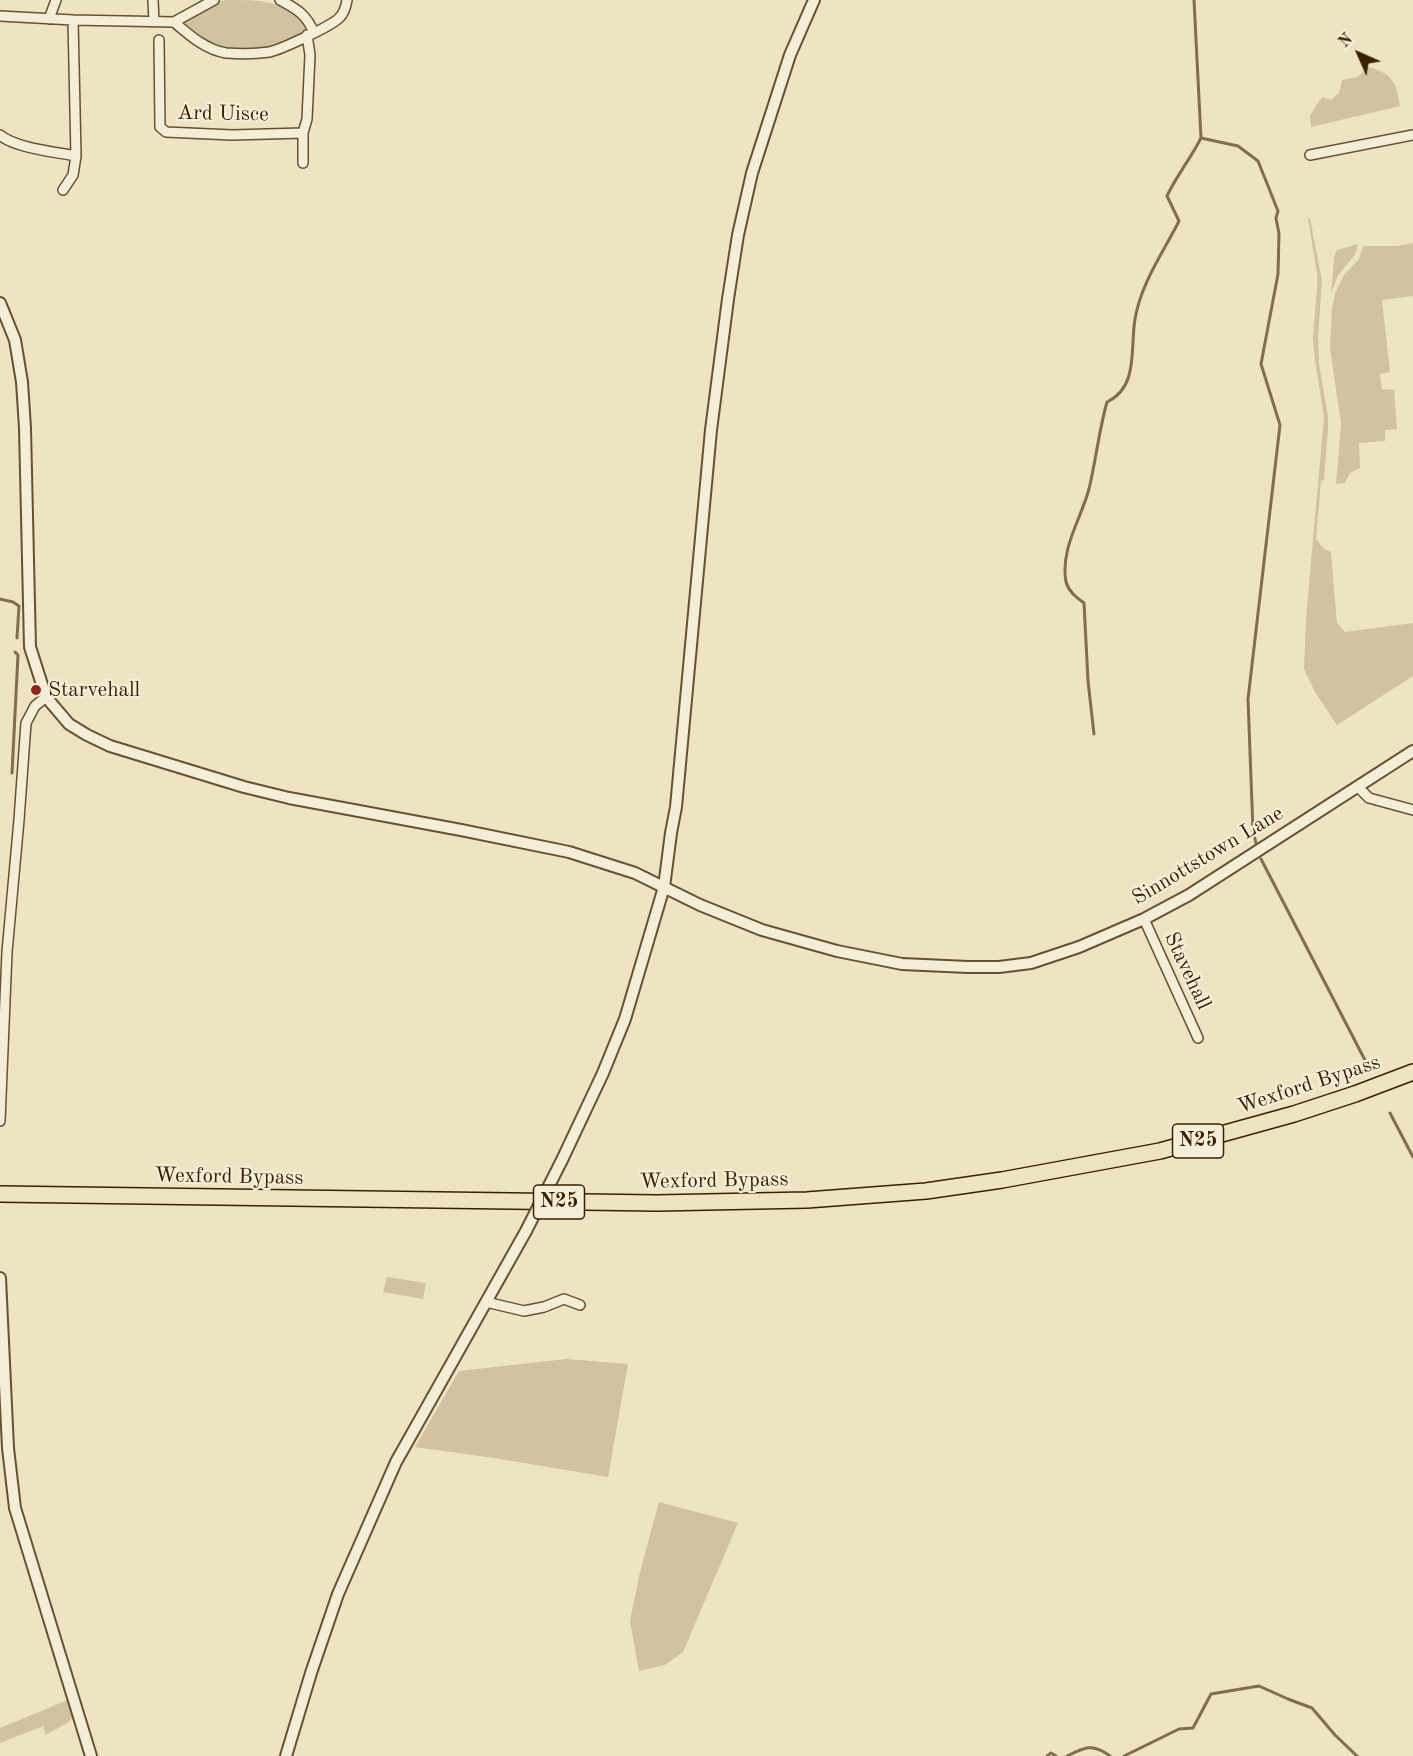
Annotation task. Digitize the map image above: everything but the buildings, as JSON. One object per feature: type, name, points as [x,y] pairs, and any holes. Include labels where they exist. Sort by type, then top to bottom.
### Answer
[{"type":"highway","name":"Wexford Bypass","points":[[0,1194],[657,1203],[807,1200],[916,1191],[1002,1180],[1160,1151],[1287,1116],[1413,1072]]},
{"type":"street","points":[[50,19],[56,0]]},
{"type":"street","points":[[153,0],[154,22]]},
{"type":"street","points":[[0,16],[174,22],[214,0]]},
{"type":"street","points":[[280,0],[300,10],[311,25],[303,162]]},
{"type":"street","points":[[174,22],[191,37],[206,46],[224,52],[269,51],[329,26],[340,17],[347,0]]},
{"type":"street","points":[[286,1756],[338,1594],[396,1462],[526,1231],[603,1073],[625,1019],[664,887],[677,796],[711,430],[738,235],[752,173],[790,55],[814,0]]},
{"type":"street","points":[[63,190],[73,175],[76,156],[73,20]]},
{"type":"street","name":"Ard Uisce","points":[[159,40],[160,126],[166,132],[232,135],[303,132]]},
{"type":"street","points":[[0,135],[4,139],[27,146],[76,156]]},
{"type":"street","points":[[1310,155],[1413,135]]},
{"type":"street","points":[[0,303],[15,340],[22,382],[26,451],[30,647],[46,697],[35,706],[26,723],[20,820],[7,952],[0,1121]]},
{"type":"street","name":"Sinnottstown Lane","points":[[46,697],[69,724],[87,735],[121,749],[244,787],[289,798],[449,827],[569,852],[634,873],[700,905],[762,930],[837,951],[902,964],[925,966],[989,967],[1031,963],[1079,947],[1144,920],[1189,896],[1413,751]]},
{"type":"street","points":[[1358,787],[1369,798],[1413,810]]},
{"type":"street","name":"Stavehall","points":[[1144,920],[1198,1038]]},
{"type":"street","points":[[0,1278],[8,1448],[15,1508],[91,1756]]},
{"type":"street","points":[[486,1302],[524,1311],[544,1307],[564,1299],[580,1305]]},
{"type":"shaded area","points":[[227,0],[251,0],[277,5],[305,21],[306,28],[297,36],[274,46],[235,50],[211,44],[184,24],[191,15],[203,8]]},
{"type":"shaded area","points":[[1369,67],[1392,80],[1400,106],[1311,127],[1310,115],[1322,97],[1331,100],[1339,93],[1342,80],[1357,77]]},
{"type":"shaded area","points":[[1308,218],[1310,218],[1322,281],[1318,338],[1319,364],[1328,417],[1324,480],[1321,481],[1316,539],[1324,549],[1331,552],[1337,623],[1345,632],[1413,623],[1413,676],[1337,725],[1315,692],[1304,669],[1306,618],[1324,417],[1313,338],[1317,274]]},
{"type":"shaded area","points":[[1413,243],[1413,296],[1382,300],[1390,372],[1380,374],[1382,389],[1394,390],[1397,429],[1385,430],[1385,441],[1359,443],[1360,468],[1350,473],[1345,483],[1336,484],[1341,424],[1330,348],[1335,293],[1344,275],[1359,259],[1363,246],[1397,246]]},
{"type":"shaded area","points":[[1358,244],[1355,255],[1338,275],[1331,294],[1334,257],[1337,250]]},
{"type":"shaded area","points":[[387,1277],[426,1283],[423,1299],[383,1292]]},
{"type":"shaded area","points":[[566,1359],[628,1364],[608,1477],[415,1447],[459,1371]]},
{"type":"shaded area","points":[[659,1502],[738,1523],[683,1652],[665,1665],[639,1671],[630,1621],[640,1572]]},
{"type":"shaded area","points":[[68,1700],[73,1717],[66,1724],[45,1735],[44,1726],[0,1743],[0,1728]]},
{"type":"waterway","points":[[1194,0],[1201,138],[1238,146],[1258,161],[1278,211],[1276,218],[1279,234],[1278,274],[1261,364],[1280,425],[1248,699],[1253,831],[1256,843]]},
{"type":"waterway","points":[[1094,734],[1088,681],[1084,603],[1067,586],[1066,558],[1072,534],[1089,489],[1107,402],[1117,395],[1129,377],[1135,319],[1142,293],[1179,221],[1167,196],[1201,138]]},
{"type":"waterway","points":[[0,599],[19,606],[17,638]]},
{"type":"waterway","points":[[12,773],[18,655],[15,652]]},
{"type":"waterway","points":[[1261,859],[1367,1064]]},
{"type":"waterway","points":[[1390,1113],[1413,1157]]},
{"type":"waterway","points":[[1124,1756],[1179,1729],[1193,1728],[1211,1694],[1259,1686],[1312,1708],[1357,1756]]},
{"type":"waterway","points":[[1067,1756],[1089,1748],[1099,1749],[1110,1756]]},
{"type":"waterway","points":[[1047,1756],[1051,1753],[1056,1756]]},
{"type":"place","name":"Starvehall","points":[[36,690]]}]
